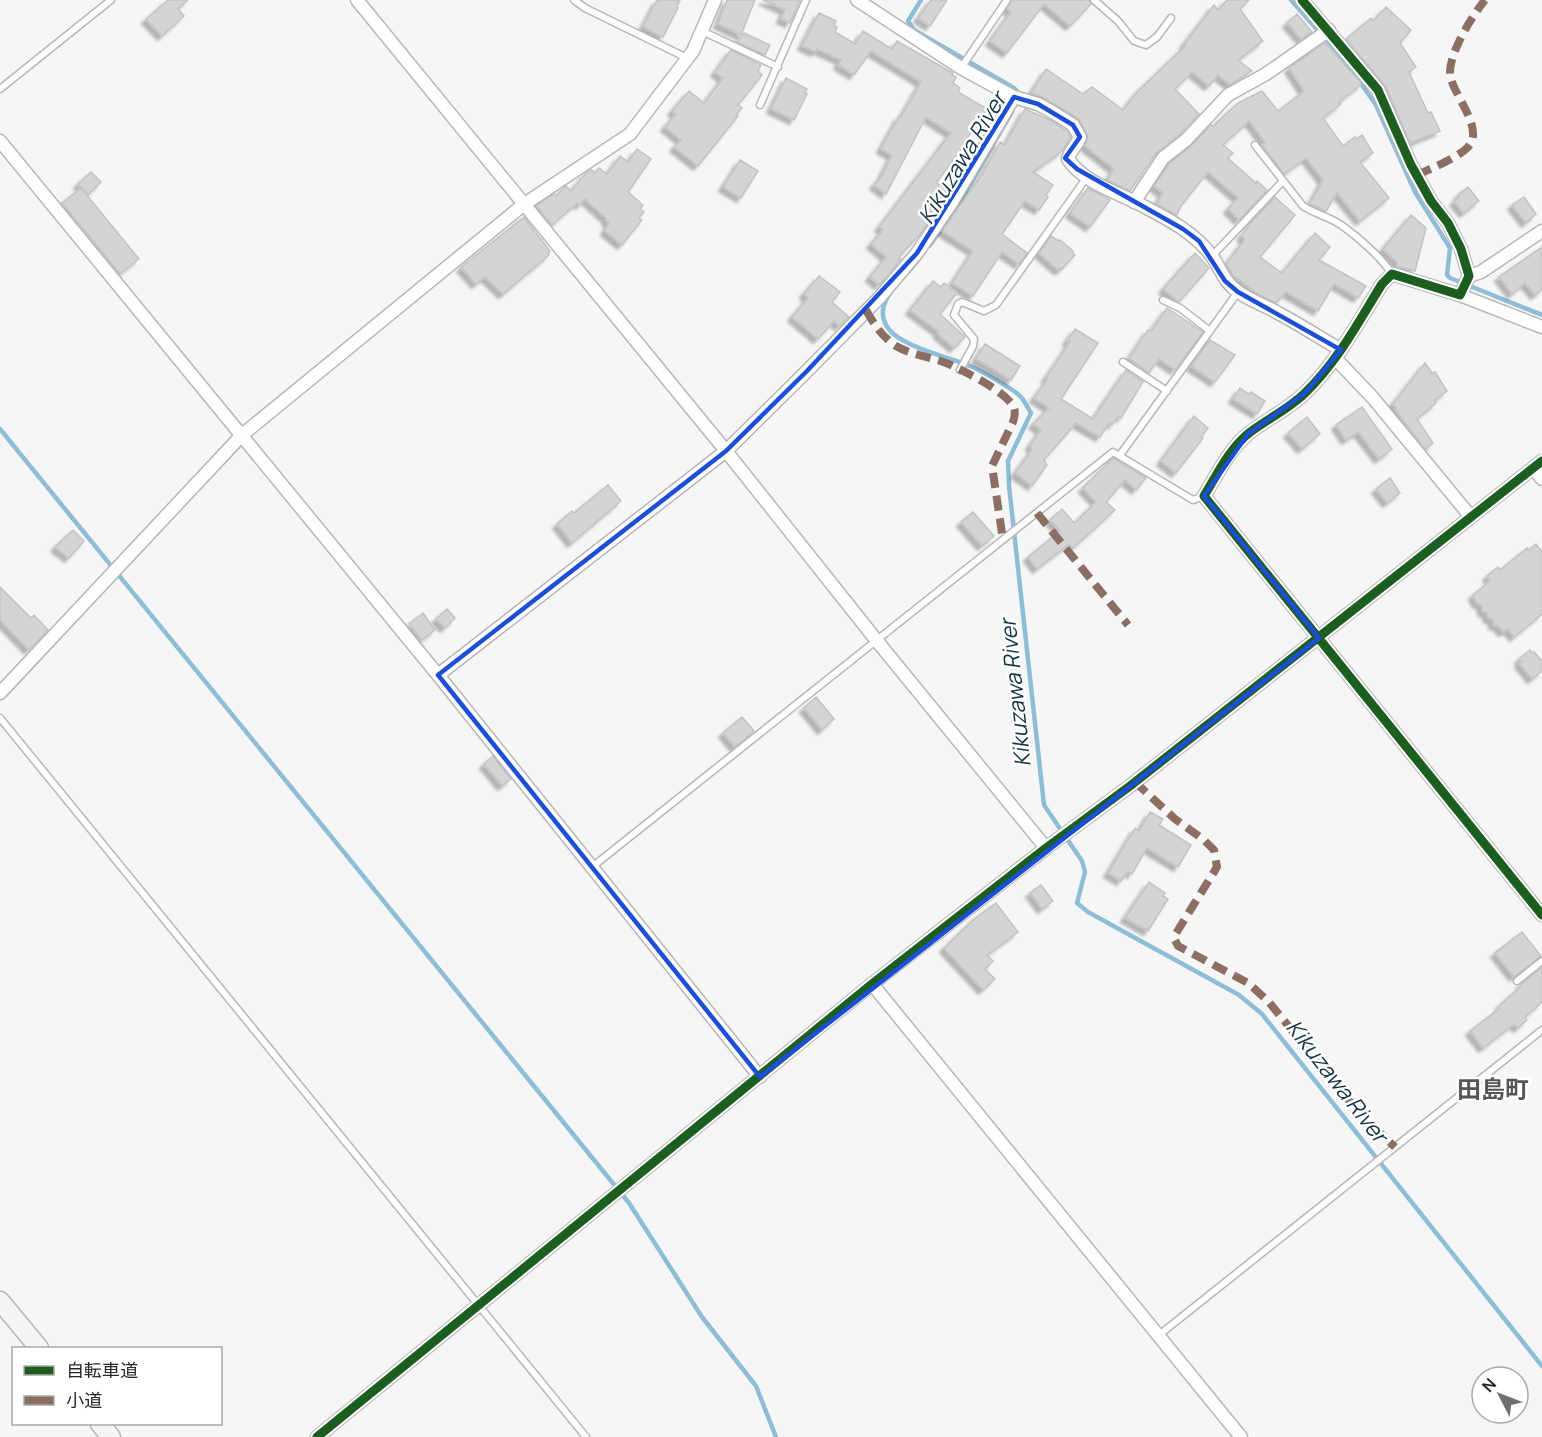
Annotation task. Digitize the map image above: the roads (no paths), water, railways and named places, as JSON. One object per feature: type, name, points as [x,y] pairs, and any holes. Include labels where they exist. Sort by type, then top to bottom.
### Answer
[{"type":"street","points":[[357,0],[726,451],[876,641],[1046,848]]},
{"type":"street","points":[[0,693],[242,435],[523,205],[630,134],[693,51],[715,0]]},
{"type":"street","points":[[857,0],[961,68],[1014,97],[1038,104],[1073,125],[1080,137],[1068,159],[1087,177],[1183,229],[1199,241],[1212,256],[1225,281],[1238,292],[1278,313],[1338,355],[1471,517]]},
{"type":"street","points":[[1302,0],[1378,90],[1411,165],[1461,249],[1469,276],[1460,294]]},
{"type":"street","points":[[1134,202],[1163,158],[1186,140],[1228,95],[1266,74],[1329,30]]},
{"type":"street","points":[[438,675],[726,451],[879,298],[917,253],[952,202],[1014,97]]},
{"type":"street","points":[[0,141],[438,675],[760,1077]]},
{"type":"street","points":[[1469,276],[1481,272],[1542,231]]},
{"type":"street","points":[[1542,327],[1460,294],[1392,274],[1382,284],[1338,355],[1305,393],[1248,434],[1231,452],[1204,496],[1542,915]]},
{"type":"street","points":[[317,1437],[872,984],[1046,848],[1130,786],[1538,464],[1542,479]]},
{"type":"street","points":[[872,984],[1241,1437]]},
{"type":"street","points":[[0,1301],[38,1347]]},
{"type":"street","points":[[101,1425],[111,1437]]},
{"type":"lane","points":[[0,89],[111,0]]},
{"type":"lane","points":[[574,0],[585,8],[688,58]]},
{"type":"lane","points":[[760,105],[806,0]]},
{"type":"lane","points":[[961,68],[1007,0]]},
{"type":"lane","points":[[1094,0],[1112,15],[1134,41],[1146,45],[1157,37],[1171,18]]},
{"type":"lane","points":[[702,31],[778,67]]},
{"type":"lane","points":[[1255,145],[1303,206],[1340,224],[1386,264],[1392,274]]},
{"type":"lane","points":[[960,370],[973,346],[974,339],[954,315],[958,304],[962,302],[984,311],[996,305],[1087,177]]},
{"type":"lane","points":[[1212,256],[1283,181]]},
{"type":"lane","points":[[1120,454],[1238,292]]},
{"type":"lane","points":[[1163,300],[1180,308],[1210,331]]},
{"type":"lane","points":[[1123,362],[1167,391]]},
{"type":"lane","points":[[591,867],[1113,452],[1120,454],[1193,500],[1204,496]]},
{"type":"lane","points":[[0,718],[586,1437]]},
{"type":"lane","points":[[1517,981],[1542,961]]},
{"type":"lane","points":[[1159,1335],[1542,1030]]},
{"type":"waterway","name":"Kikuzawa River","points":[[921,0],[908,21],[914,30],[1014,88],[1021,96]]},
{"type":"waterway","points":[[1291,0],[1346,62],[1376,105],[1415,192],[1450,248],[1447,275],[1542,315]]},
{"type":"waterway","name":"Kikuzawa River","points":[[930,245],[956,209],[1012,112]]},
{"type":"waterway","name":"Kikuzawa River","points":[[921,256],[886,300],[883,315],[887,327],[897,337],[911,345],[958,361],[997,380],[1021,397],[1031,413],[1008,461],[1009,486],[1044,805],[1082,861],[1085,872],[1077,903],[1088,912],[1239,995],[1262,1014],[1542,1366]]},
{"type":"waterway","points":[[0,429],[629,1203],[702,1317],[756,1386],[776,1437]]},
{"type":"district","name":"田島町","points":[[1493,1090]]}]
